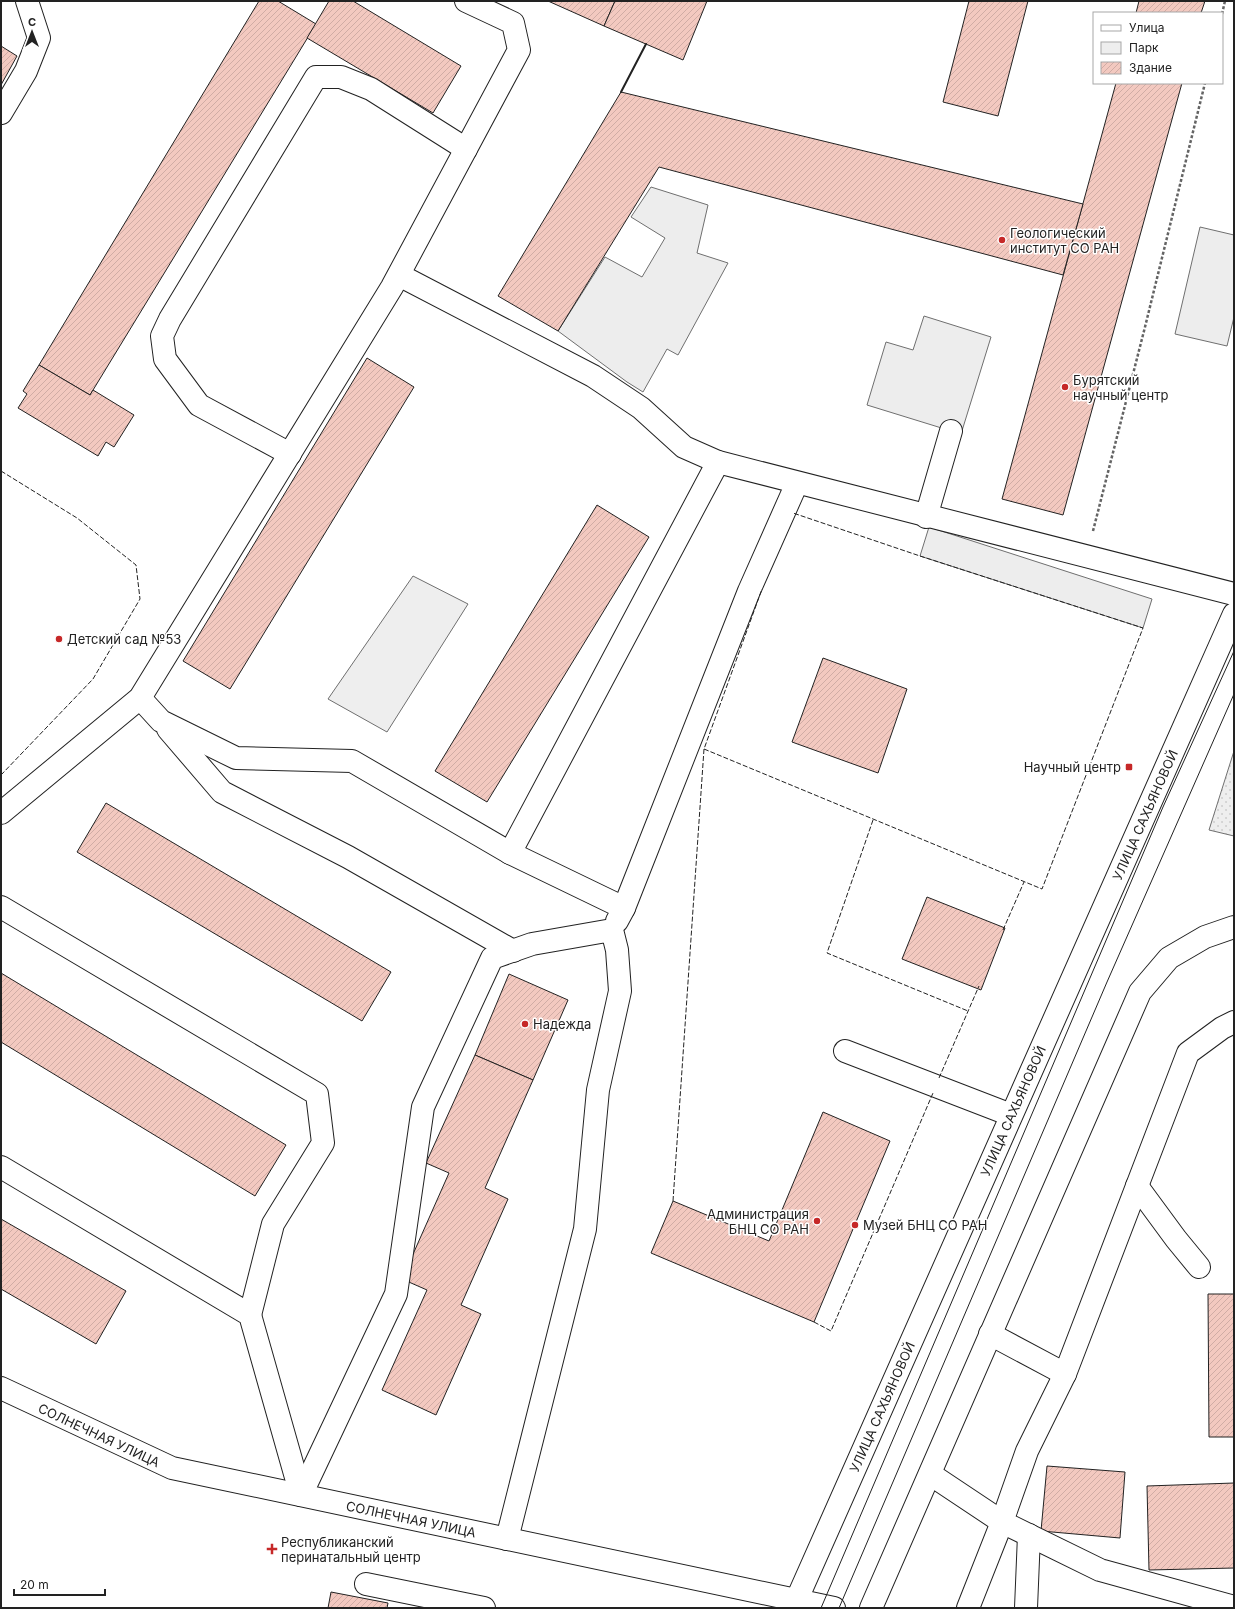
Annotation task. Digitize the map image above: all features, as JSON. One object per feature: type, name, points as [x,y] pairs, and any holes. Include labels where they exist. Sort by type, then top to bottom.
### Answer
[{"type":"main road","points":[[1,113],[26,71],[39,38],[27,1]]},
{"type":"main road","points":[[1,813],[140,698],[399,275],[519,50],[513,23],[466,1]]},
{"type":"main road","points":[[290,454],[199,405],[165,359],[162,336],[170,319],[316,76],[341,76],[371,89],[466,149]]},
{"type":"main road","points":[[399,275],[593,376],[641,408],[684,447],[718,462],[926,517],[1234,594]]},
{"type":"main road","points":[[926,517],[951,431]]},
{"type":"main road","points":[[510,853],[718,462]]},
{"type":"main road","points":[[507,1539],[585,1229],[598,1090],[620,991],[617,950],[612,930],[624,908],[749,591],[797,483]]},
{"type":"main road","name":"УЛИЦА САХЬЯНОВОЙ","points":[[795,1604],[1234,614]]},
{"type":"main road","points":[[140,698],[222,792],[348,857],[513,951]]},
{"type":"main road","points":[[161,721],[236,758],[352,761],[510,853],[624,908]]},
{"type":"main road","points":[[1,907],[317,1094],[323,1143],[273,1224],[250,1315],[300,1495]]},
{"type":"main road","points":[[871,1608],[1140,992],[1169,958],[1206,937],[1234,927]]},
{"type":"main road","points":[[300,1495],[396,1294],[423,1107],[492,958],[532,944],[612,930]]},
{"type":"main road","points":[[968,1608],[1002,1522],[1027,1451],[1065,1374],[1188,1052],[1222,1028],[1234,1022]]},
{"type":"main road","points":[[845,1050],[1011,1116]]},
{"type":"main road","points":[[1,1167],[250,1315]]},
{"type":"main road","points":[[1137,1186],[1176,1239],[1199,1267]]},
{"type":"main road","points":[[990,1334],[1065,1374]]},
{"type":"main road","name":"СОЛНЕЧНАЯ УЛИЦА","points":[[1,1388],[172,1468],[507,1539],[795,1604],[834,1608]]},
{"type":"main road","points":[[930,1474],[1002,1522],[1100,1570],[1234,1607]]},
{"type":"main road","points":[[1026,1608],[1029,1536]]},
{"type":"main road","points":[[366,1584],[484,1608]]},
{"type":"path","points":[[1222,12],[1225,1]]},
{"type":"path","points":[[1086,556],[1145,327],[1205,84]]},
{"type":"green space","points":[[413,576],[468,604],[387,732],[328,699]]},
{"type":"green space","points":[[1234,751],[1234,836],[1209,830]]},
{"type":"shaded area","points":[[651,187],[708,205],[697,253],[728,263],[678,355],[667,349],[643,392],[627,382],[558,331],[605,257],[642,277],[665,238],[631,217]]},
{"type":"shaded area","points":[[1200,227],[1234,235],[1234,317],[1227,346],[1175,334]]},
{"type":"shaded area","points":[[924,316],[991,337],[961,434],[867,405],[886,342],[913,350]]},
{"type":"shaded area","points":[[929,527],[1152,599],[1143,628],[920,556]]},
{"type":"building","points":[[259,1],[278,1],[316,24],[90,395],[39,365]]},
{"type":"building","points":[[329,1],[353,1],[461,66],[433,113],[307,38]]},
{"type":"building","points":[[548,1],[615,1],[604,26]]},
{"type":"building","points":[[615,1],[707,1],[683,60],[604,26]]},
{"type":"building","points":[[969,1],[1028,1],[998,116],[943,102]]},
{"type":"building","points":[[1139,1],[1205,1],[1201,12],[1136,12]]},
{"type":"building","points":[[1,46],[17,56],[1,85]]},
{"type":"building","name":"Бурятский научный центр","points":[[1116,84],[1182,84],[1063,515],[1002,499]]},
{"type":"building","name":"Геологический институт СО РАН","points":[[621,92],[1083,204],[1063,275],[659,167],[558,331],[498,296]]},
{"type":"building","points":[[367,358],[414,387],[230,689],[183,661]]},
{"type":"building","points":[[39,365],[90,395],[93,390],[134,415],[114,447],[106,442],[98,456],[18,408],[27,394],[23,391]]},
{"type":"building","points":[[597,505],[649,537],[487,802],[435,771]]},
{"type":"building","points":[[823,658],[907,689],[878,773],[792,742]]},
{"type":"building","points":[[106,803],[391,972],[362,1021],[77,852]]},
{"type":"building","points":[[927,897],[1005,928],[981,990],[902,959]]},
{"type":"building","points":[[1,973],[286,1145],[255,1196],[1,1042]]},
{"type":"building","points":[[509,974],[568,1000],[533,1080],[475,1055]]},
{"type":"building","points":[[475,1055],[533,1080],[485,1188],[508,1199],[461,1305],[481,1314],[436,1415],[382,1390],[427,1290],[402,1279],[449,1173],[426,1163]]},
{"type":"building","name":"Администрация БНЦ СО РАН","points":[[823,1112],[890,1141],[814,1322],[651,1253],[673,1201],[769,1241]]},
{"type":"building","points":[[1,1219],[126,1291],[96,1344],[1,1289]]},
{"type":"building","points":[[1208,1294],[1234,1294],[1234,1437],[1209,1437]]},
{"type":"building","points":[[1047,1466],[1125,1472],[1120,1538],[1041,1531]]},
{"type":"building","points":[[1234,1483],[1234,1568],[1149,1570],[1147,1486]]},
{"type":"building","points":[[331,1592],[388,1603],[387,1608],[328,1608]]},
{"type":"tram line","points":[[821,1608],[1163,807],[1234,651]]},
{"type":"tram line","points":[[839,1608],[1107,982],[1234,694]]},
{"type":"fence","points":[[1,471],[77,518],[136,565],[140,599],[93,679],[1,775]]},
{"type":"fence","points":[[704,749],[1042,889],[1143,628],[920,556],[793,513]]},
{"type":"fence","points":[[673,1201],[704,749],[762,589]]},
{"type":"fence","points":[[873,820],[827,953],[968,1011]]},
{"type":"fence","points":[[1003,930],[1024,882]]},
{"type":"fence","points":[[939,1078],[979,986]]},
{"type":"fence","points":[[814,1322],[831,1331],[933,1093]]},
{"type":"wall","points":[[621,92],[646,44]]},
{"type":"place","name":"Геологический институт СО РАН","points":[[1002,240]]},
{"type":"place","name":"Бурятский научный центр","points":[[1065,387]]},
{"type":"place","name":"Детский сад №53","points":[[59,639]]},
{"type":"place","name":"Научный центр","points":[[1129,767]]},
{"type":"place","name":"Надежда","points":[[525,1024]]},
{"type":"place","name":"Администрация БНЦ СО РАН","points":[[817,1221]]},
{"type":"place","name":"Музей БНЦ СО РАН","points":[[855,1225]]},
{"type":"place","name":"Республиканский перинатальный центр","points":[[272,1549]]}]
